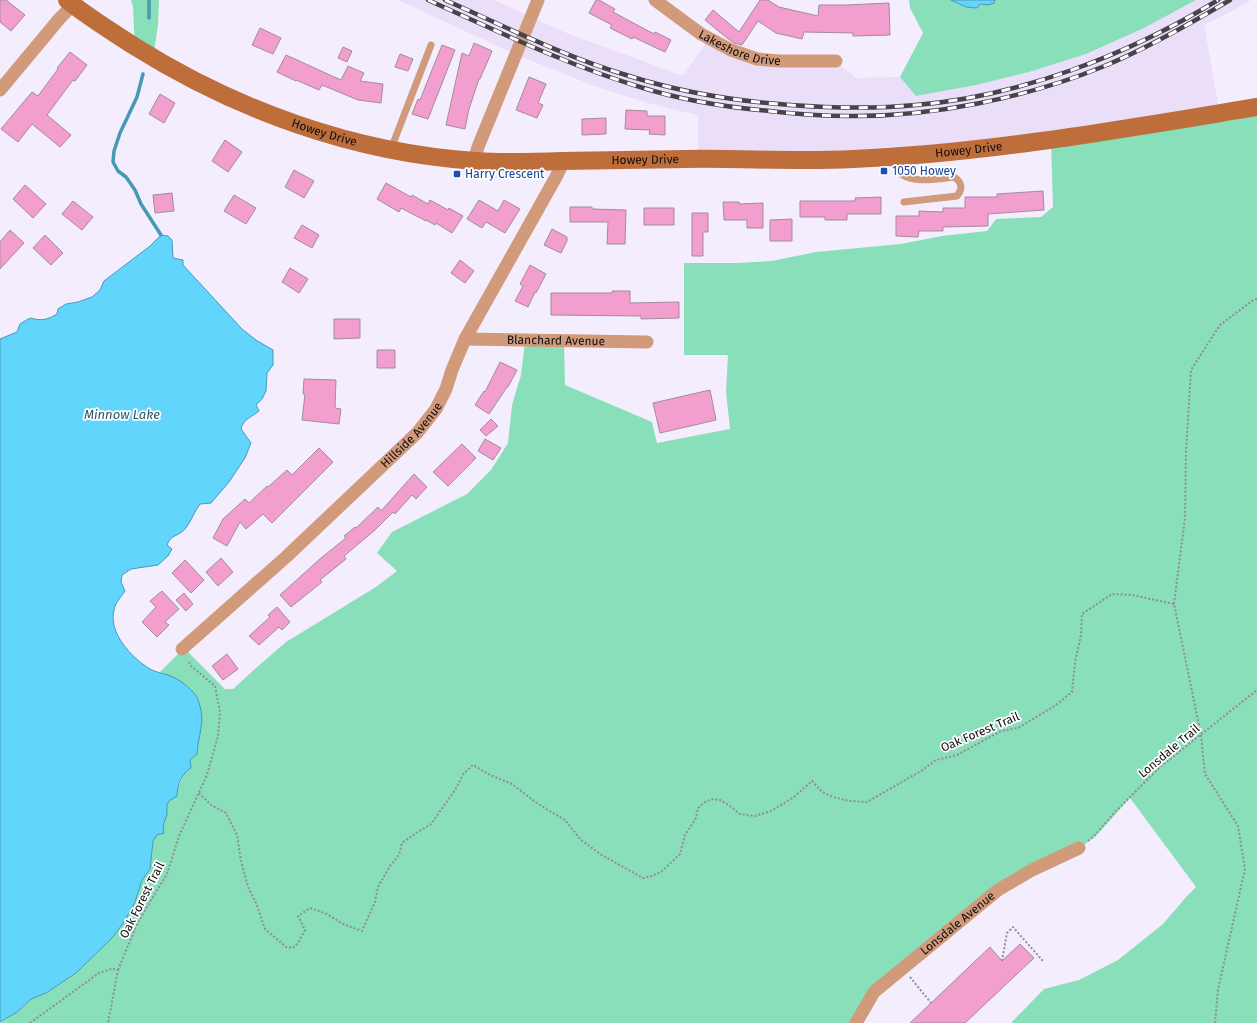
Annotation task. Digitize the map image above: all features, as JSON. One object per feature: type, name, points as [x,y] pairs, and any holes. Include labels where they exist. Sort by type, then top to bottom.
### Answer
[{"type":"main road","name":"Howey Drive","points":[[70,2],[102,25],[193,80],[225,96],[278,118],[333,135],[391,150],[474,161],[515,162],[689,159],[844,159],[893,156],[1061,139],[1257,107]]},
{"type":"street","points":[[474,161],[478,147],[538,0]]},
{"type":"street","name":"Lakeshore Drive","points":[[655,0],[701,34],[731,50],[757,59],[778,61],[836,61]]},
{"type":"street","points":[[0,90],[60,18],[70,2]]},
{"type":"street","name":"Hillside Avenue","points":[[182,649],[286,557],[416,433],[436,409],[446,389],[464,339],[564,161]]},
{"type":"street","name":"Blanchard Avenue","points":[[464,339],[647,342]]},
{"type":"street","name":"Lonsdale Avenue","points":[[856,1023],[874,992],[998,890],[1032,870],[1079,848]]},
{"type":"lane","points":[[391,150],[431,45]]},
{"type":"lane","points":[[893,156],[895,166],[900,174],[907,178],[916,180],[954,177],[959,180],[962,185],[957,196],[904,202]]},
{"type":"path","points":[[1216,1023],[1218,990],[1245,869],[1238,826],[1205,774],[1200,735],[1174,604],[1185,518],[1186,450],[1191,370],[1220,325],[1252,301],[1257,299]]},
{"type":"path","name":"Oak Forest Trail","points":[[198,793],[211,804],[226,813],[237,834],[241,861],[248,887],[265,929],[286,947],[294,948],[305,930],[298,916],[310,908],[327,914],[343,924],[362,931],[375,902],[378,887],[390,866],[399,855],[402,843],[431,824],[455,790],[464,773],[473,765],[490,775],[512,784],[538,804],[565,820],[580,839],[600,854],[643,878],[652,876],[662,872],[680,854],[685,835],[696,818],[698,808],[705,802],[712,799],[720,800],[740,814],[755,816],[771,811],[812,781],[822,792],[833,798],[867,802],[921,771],[936,760],[957,755],[1001,731],[1018,728],[1056,705],[1072,692],[1075,662],[1081,635],[1082,614],[1112,594],[1132,595],[1174,604]]},
{"type":"path","name":"Oak Forest Trail","points":[[108,1023],[118,970],[138,922],[167,874],[179,836],[207,775],[218,736],[220,712],[215,686],[191,666],[182,649]]},
{"type":"path","name":"Lonsdale Trail","points":[[1079,848],[1094,836],[1115,812],[1160,767],[1257,690]]},
{"type":"path","points":[[1002,961],[1007,933],[1013,927],[1044,961]]},
{"type":"path","points":[[30,1023],[99,973],[111,969],[118,970]]},
{"type":"path","points":[[916,984],[931,1003]]},
{"type":"shaded area","points":[[398,0],[494,0],[564,32],[683,76],[709,39],[730,51],[836,62],[856,78],[900,77],[916,96],[976,85],[1029,72],[1086,54],[1144,28],[1196,0],[1251,0],[1204,25],[1220,114],[1069,139],[698,160],[698,115],[655,105],[597,87],[517,55]]},
{"type":"green space","points":[[131,0],[159,0],[158,25],[153,59],[135,48],[133,7]]},
{"type":"green space","points":[[909,0],[951,0],[966,7],[994,3],[995,0],[1196,0],[1144,28],[1086,54],[1029,72],[976,85],[916,96],[900,77],[923,33],[910,8]]},
{"type":"green space","points":[[1257,108],[1257,1023],[1011,1023],[1044,989],[1079,980],[1118,960],[1163,924],[1196,887],[1130,798],[1096,836],[1081,847],[1032,870],[874,993],[857,1023],[0,1023],[17,1012],[31,999],[46,993],[76,973],[91,957],[135,902],[142,880],[150,869],[153,841],[163,826],[167,814],[166,805],[177,790],[185,772],[191,768],[190,760],[197,754],[197,744],[200,735],[170,676],[160,672],[184,648],[225,689],[233,689],[286,642],[376,587],[397,571],[377,553],[392,532],[467,494],[491,470],[508,443],[512,405],[521,375],[525,341],[564,342],[565,385],[652,422],[657,443],[730,429],[726,391],[728,355],[684,355],[684,263],[738,263],[772,261],[816,252],[901,244],[942,236],[987,231],[996,219],[1041,217],[1053,207],[1051,141]]},
{"type":"water","points":[[951,0],[995,0],[994,3],[988,5],[980,4],[977,8],[966,7]]},
{"type":"water","name":"Minnow Lake","points":[[161,235],[168,236],[172,240],[173,258],[183,260],[183,265],[242,329],[256,340],[273,350],[273,365],[267,373],[266,391],[262,399],[256,405],[259,411],[246,420],[241,429],[251,443],[245,458],[229,482],[211,503],[200,504],[185,529],[169,541],[167,545],[172,549],[168,556],[158,565],[131,569],[122,575],[121,582],[125,591],[117,602],[114,610],[113,619],[118,636],[129,652],[150,669],[180,681],[197,697],[202,718],[197,754],[190,760],[191,768],[185,773],[181,780],[177,796],[169,801],[167,805],[167,814],[163,826],[164,833],[157,835],[153,841],[150,869],[142,880],[135,902],[124,922],[112,938],[76,973],[46,993],[31,999],[17,1012],[0,1022],[0,339],[17,332],[20,324],[30,318],[41,320],[50,318],[57,314],[58,309],[66,304],[92,297],[100,290],[104,281],[150,246]]},
{"type":"building","points":[[0,0],[6,0],[25,15],[11,31],[0,22]]},
{"type":"building","points":[[596,0],[599,0],[615,9],[613,12],[654,34],[655,32],[671,40],[665,52],[633,37],[632,39],[610,28],[612,25],[589,13]]},
{"type":"building","points":[[760,0],[768,0],[779,7],[818,16],[819,5],[889,3],[890,35],[853,36],[853,33],[804,32],[802,39],[776,33],[758,21],[742,45],[734,43],[705,20],[713,10],[739,32]]},
{"type":"building","points":[[260,28],[281,38],[273,54],[252,45]]},
{"type":"building","points":[[474,43],[492,51],[479,79],[469,109],[465,129],[446,125],[462,53],[469,56]]},
{"type":"building","points":[[442,45],[455,50],[428,119],[412,114],[418,99],[420,100]]},
{"type":"building","points":[[343,47],[352,51],[347,62],[338,58]]},
{"type":"building","points":[[70,52],[87,65],[75,81],[73,80],[47,115],[71,135],[60,147],[32,124],[18,142],[1,129],[32,92],[38,96]]},
{"type":"building","points":[[400,54],[413,59],[408,71],[395,67]]},
{"type":"building","points":[[286,55],[341,80],[348,66],[364,73],[360,81],[383,84],[381,103],[358,100],[322,85],[319,90],[277,72]]},
{"type":"building","points":[[529,77],[546,84],[538,103],[543,105],[537,118],[516,110]]},
{"type":"building","points":[[160,94],[175,103],[164,123],[149,114]]},
{"type":"building","points":[[626,110],[647,111],[647,116],[665,116],[665,135],[649,134],[650,130],[625,129]]},
{"type":"building","points":[[606,118],[606,134],[582,135],[582,119]]},
{"type":"building","points":[[225,140],[242,152],[228,172],[212,161]]},
{"type":"building","points":[[294,170],[314,181],[304,198],[285,187]]},
{"type":"building","points":[[386,183],[411,197],[412,195],[428,204],[430,200],[463,216],[452,233],[436,223],[435,225],[401,208],[399,212],[377,199]]},
{"type":"building","points":[[25,185],[46,204],[33,218],[13,199]]},
{"type":"building","points":[[1043,191],[1044,210],[988,214],[988,226],[943,227],[943,231],[919,231],[918,237],[896,236],[896,216],[919,216],[919,211],[943,212],[943,208],[965,208],[965,197],[997,197],[997,194]]},
{"type":"building","points":[[172,193],[174,211],[155,213],[153,195]]},
{"type":"building","points":[[234,195],[256,208],[246,224],[224,211]]},
{"type":"building","points":[[881,197],[881,214],[847,214],[847,220],[825,220],[825,217],[800,217],[800,201],[855,201],[855,198]]},
{"type":"building","points":[[479,200],[498,211],[504,200],[520,209],[505,233],[486,222],[482,228],[467,219]]},
{"type":"building","points":[[73,201],[93,217],[82,230],[62,214]]},
{"type":"building","points":[[723,202],[739,202],[739,204],[763,203],[763,228],[747,228],[747,220],[724,220]]},
{"type":"building","points":[[570,207],[626,210],[625,244],[607,244],[608,222],[570,222]]},
{"type":"building","points":[[644,208],[674,208],[674,225],[644,225]]},
{"type":"building","points":[[692,213],[708,213],[708,232],[703,232],[703,256],[692,256]]},
{"type":"building","points":[[792,219],[792,241],[770,241],[770,220]]},
{"type":"building","points":[[302,225],[319,235],[312,248],[294,238]]},
{"type":"building","points":[[552,229],[567,237],[567,241],[561,253],[544,245]]},
{"type":"building","points":[[10,230],[24,243],[0,269],[0,242]]},
{"type":"building","points":[[45,235],[63,253],[51,265],[33,248]]},
{"type":"building","points":[[460,260],[474,271],[465,283],[451,273]]},
{"type":"building","points":[[530,265],[546,274],[528,307],[515,301],[523,286],[520,284]]},
{"type":"building","points":[[290,268],[308,279],[299,293],[282,282]]},
{"type":"building","points":[[612,291],[630,291],[630,303],[679,302],[679,318],[641,319],[641,316],[551,315],[551,293],[612,293]]},
{"type":"building","points":[[334,319],[360,319],[360,338],[334,339]]},
{"type":"building","points":[[377,350],[395,350],[395,368],[377,368]]},
{"type":"building","points":[[500,362],[517,370],[508,387],[489,414],[475,405],[484,391],[485,392]]},
{"type":"building","points":[[304,379],[336,380],[335,408],[341,409],[339,424],[302,420],[305,394],[303,394]]},
{"type":"building","points":[[710,390],[716,420],[660,433],[653,403]]},
{"type":"building","points":[[491,419],[498,426],[486,436],[480,430]]},
{"type":"building","points":[[485,439],[501,448],[493,460],[478,451]]},
{"type":"building","points":[[462,444],[476,458],[448,486],[433,472]]},
{"type":"building","points":[[319,448],[333,462],[272,523],[263,514],[246,529],[240,522],[227,546],[213,538],[223,519],[245,499],[249,503],[287,470],[292,475]]},
{"type":"building","points":[[414,474],[427,487],[416,499],[412,495],[395,514],[393,512],[375,530],[344,556],[346,559],[320,580],[322,582],[291,607],[280,595],[321,558],[346,538],[344,536],[355,527],[356,528],[378,507],[381,511]]},
{"type":"building","points":[[221,558],[233,572],[218,586],[206,572]]},
{"type":"building","points":[[185,560],[204,580],[191,593],[172,573]]},
{"type":"building","points":[[162,591],[179,609],[165,622],[169,625],[157,637],[142,622],[156,607],[150,601]]},
{"type":"building","points":[[184,593],[193,604],[186,611],[176,600]]},
{"type":"building","points":[[277,607],[290,622],[282,630],[279,627],[259,645],[249,636],[270,617],[268,615]]},
{"type":"building","points":[[227,654],[238,669],[223,680],[212,666]]},
{"type":"building","points":[[1020,944],[1034,958],[965,1023],[910,1023],[990,947],[1002,961]]},
{"type":"waterway","points":[[149,0],[149,18]]},
{"type":"waterway","points":[[143,74],[137,97],[120,133],[114,151],[113,162],[118,171],[126,177],[135,190],[141,204],[161,235]]},
{"type":"railway","points":[[428,0],[559,58],[656,92],[736,107],[829,116],[880,115],[945,109],[978,104],[1042,88],[1102,67],[1135,52],[1230,0]]},
{"type":"railway","points":[[445,0],[579,59],[646,81],[686,91],[748,101],[853,108],[916,105],[955,100],[995,93],[1034,82],[1073,70],[1111,55],[1148,38],[1218,0]]},
{"type":"place","name":"1050 Howey","points":[[884,171]]},
{"type":"place","name":"Harry Crescent","points":[[457,174]]}]
